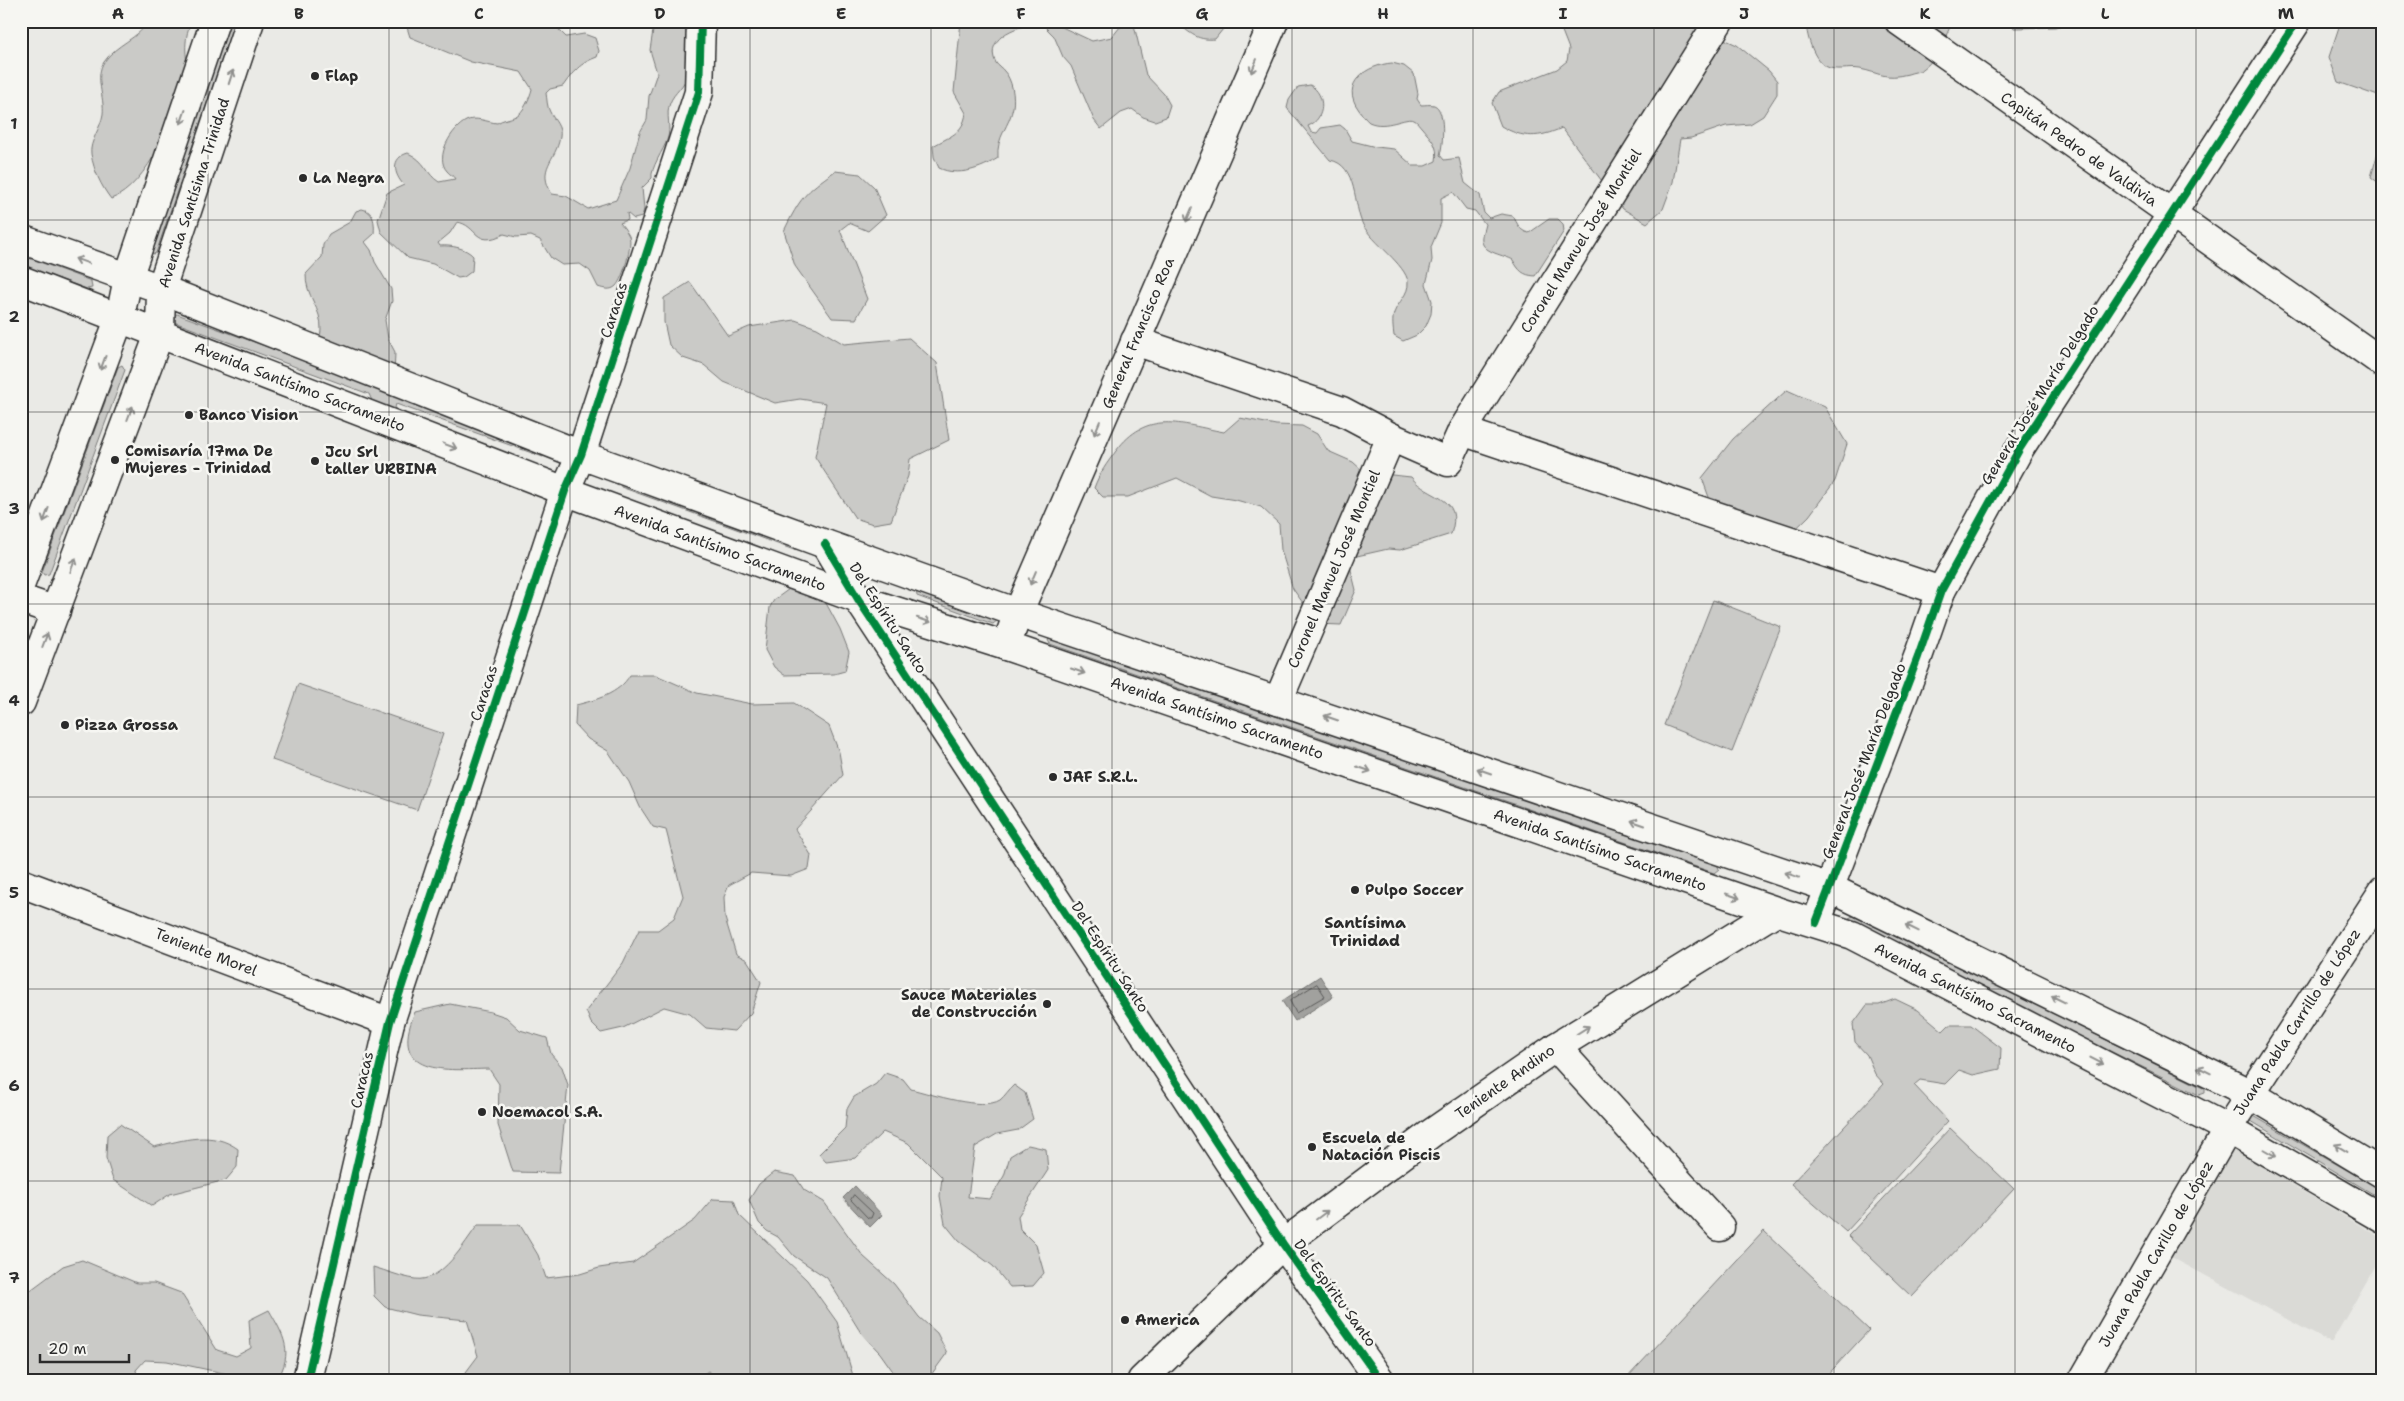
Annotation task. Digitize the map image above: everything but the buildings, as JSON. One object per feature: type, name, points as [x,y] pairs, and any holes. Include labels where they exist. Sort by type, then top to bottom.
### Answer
[{"type":"street","points":[[21,583],[120,317],[128,278],[215,21]]},
{"type":"street","name":"Avenida Santísima Trinidad","points":[[21,702],[160,332],[162,289],[250,21]]},
{"type":"street","name":"Caracas","points":[[307,1380],[390,1022],[565,491],[581,455],[698,92],[701,21]]},
{"type":"street","name":"General Francisco Roa","points":[[1006,646],[1018,613],[1274,21]]},
{"type":"street","name":"Coronel Manuel José Montiel","points":[[1278,701],[1391,437],[1448,462],[1462,431],[1719,21]]},
{"type":"street","name":"Capitán Pedro de Valdivia","points":[[1898,21],[2383,363]]},
{"type":"street","name":"General José María Delgado","points":[[1816,923],[1941,591],[2020,448],[2296,21]]},
{"type":"street","points":[[21,238],[162,289],[581,455],[825,544],[1018,613],[1830,888],[2251,1094],[2383,1174]]},
{"type":"street","name":"Avenida Santísimo Sacramento","points":[[21,280],[160,332],[565,491],[858,599],[1006,646],[1776,911],[1852,935],[2228,1128],[2383,1219]]},
{"type":"street","points":[[1135,341],[1342,411],[1391,437]]},
{"type":"street","points":[[1462,431],[1941,591]]},
{"type":"street","name":"Del Espíritu Santo","points":[[825,544],[858,599],[1282,1244],[1380,1380]]},
{"type":"street","points":[[21,599],[56,610]]},
{"type":"street","name":"Teniente Morel","points":[[21,883],[390,1022]]},
{"type":"street","name":"Juana Pabla Carrillo de López","points":[[2228,1128],[2383,891]]},
{"type":"street","name":"Teniente Andino","points":[[1142,1380],[1282,1244],[1433,1132],[1556,1047],[1776,911]]},
{"type":"street","points":[[1556,1047],[1720,1227]]},
{"type":"street","name":"Juana Pabla Carillo de López","points":[[2083,1380],[2228,1128]]},
{"type":"shaded area","points":[[149,21],[191,21],[186,50],[191,79],[159,147],[148,165],[137,180],[124,192],[111,199],[98,178],[91,154],[92,145],[103,114],[100,81],[101,68],[109,56],[139,32]]},
{"type":"shaded area","points":[[230,21],[235,21],[156,253],[153,254],[152,251]]},
{"type":"shaded area","points":[[405,21],[536,21],[539,25],[551,22],[566,37],[584,34],[595,38],[599,51],[597,57],[577,68],[563,86],[550,89],[546,93],[549,110],[559,127],[560,133],[558,145],[546,171],[548,185],[552,194],[566,196],[588,209],[616,200],[630,168],[640,132],[647,120],[649,96],[657,73],[650,50],[654,24],[656,21],[687,21],[689,24],[689,55],[686,79],[670,103],[667,140],[655,164],[652,178],[642,188],[644,209],[642,217],[634,219],[627,213],[628,220],[620,223],[629,236],[630,246],[624,269],[619,282],[614,288],[598,287],[590,271],[580,264],[562,265],[551,258],[540,240],[531,236],[516,237],[504,234],[494,238],[481,238],[469,227],[457,222],[450,233],[438,243],[440,246],[462,249],[473,256],[472,271],[464,277],[458,278],[433,264],[408,258],[381,232],[378,220],[387,193],[404,185],[396,172],[396,163],[402,155],[408,153],[414,156],[439,182],[455,179],[447,171],[443,158],[446,143],[455,130],[470,120],[477,119],[497,123],[516,116],[524,108],[532,89],[521,72],[471,62],[410,37]]},
{"type":"shaded area","points":[[961,21],[1049,21],[1092,41],[1112,37],[1120,27],[1134,25],[1146,75],[1164,94],[1170,105],[1166,117],[1155,121],[1143,117],[1132,109],[1121,113],[1101,129],[1094,120],[1071,66],[1063,57],[1054,36],[1042,24],[1025,26],[1007,33],[999,39],[993,54],[996,63],[1007,74],[1014,98],[1011,114],[999,143],[998,158],[977,168],[962,172],[946,171],[939,168],[934,157],[933,146],[959,130],[966,113],[954,92]]},
{"type":"shaded area","points":[[1174,21],[1224,21],[1223,29],[1215,39],[1208,39],[1197,37]]},
{"type":"shaded area","points":[[1558,21],[1716,21],[1726,40],[1737,45],[1769,71],[1777,81],[1777,94],[1763,116],[1750,124],[1726,126],[1691,138],[1680,139],[1673,182],[1663,209],[1647,223],[1623,209],[1562,128],[1546,134],[1531,136],[1517,133],[1501,126],[1492,103],[1499,92],[1557,69],[1567,61],[1569,49]]},
{"type":"shaded area","points":[[1806,21],[1948,21],[1950,27],[1936,55],[1923,69],[1900,76],[1888,76],[1860,69],[1833,69],[1825,66],[1817,58],[1811,46]]},
{"type":"shaded area","points":[[2010,21],[2078,21],[2055,27],[2014,28]]},
{"type":"shaded area","points":[[2341,21],[2378,21],[2383,33],[2383,107],[2378,96],[2338,82],[2329,57]]},
{"type":"shaded area","points":[[1392,63],[1404,66],[1414,74],[1418,94],[1417,99],[1421,105],[1434,105],[1438,108],[1443,128],[1440,155],[1444,160],[1459,158],[1465,183],[1480,195],[1484,213],[1489,218],[1501,214],[1513,216],[1521,229],[1529,233],[1549,219],[1558,219],[1563,224],[1564,231],[1535,276],[1527,275],[1519,270],[1513,260],[1490,251],[1483,245],[1482,237],[1485,224],[1475,211],[1466,209],[1453,192],[1441,198],[1441,223],[1431,247],[1432,260],[1426,284],[1432,301],[1431,314],[1426,326],[1417,335],[1403,341],[1394,336],[1393,321],[1394,313],[1407,290],[1408,282],[1406,275],[1367,232],[1363,225],[1353,187],[1346,170],[1339,163],[1330,160],[1287,108],[1289,100],[1298,87],[1310,85],[1319,94],[1322,106],[1318,118],[1308,126],[1311,132],[1317,133],[1321,128],[1340,125],[1345,129],[1352,141],[1394,149],[1413,166],[1425,166],[1436,161],[1437,155],[1431,139],[1416,121],[1410,119],[1389,124],[1369,122],[1359,110],[1354,100],[1352,92],[1354,84],[1359,77],[1373,67]]},
{"type":"shaded area","points":[[2383,134],[2383,186],[2371,177]]},
{"type":"shaded area","points":[[835,171],[860,174],[874,187],[886,215],[868,231],[849,223],[840,230],[867,299],[856,319],[832,318],[795,266],[784,231],[804,196]]},
{"type":"shaded area","points":[[362,209],[369,212],[373,218],[374,226],[374,234],[365,242],[391,289],[392,301],[385,320],[388,339],[395,352],[394,379],[544,455],[543,457],[396,404],[393,416],[377,412],[369,394],[174,322],[174,315],[177,314],[309,362],[319,339],[321,322],[308,289],[306,274],[322,257],[323,245],[329,234],[350,222],[356,211]]},
{"type":"shaded area","points":[[21,255],[91,281],[92,288],[87,289],[21,265]]},
{"type":"shaded area","points":[[690,282],[728,336],[749,327],[795,320],[817,328],[844,344],[909,338],[937,363],[949,440],[910,459],[908,476],[891,521],[873,524],[855,518],[815,457],[826,403],[800,399],[775,403],[724,382],[704,365],[683,358],[669,345],[664,322],[664,298]]},
{"type":"shaded area","points":[[122,365],[125,370],[49,574],[44,575],[42,572],[118,367]]},
{"type":"shaded area","points":[[1787,390],[1825,407],[1847,444],[1835,481],[1809,516],[1776,548],[1723,536],[1702,478],[1733,439]]},
{"type":"shaded area","points":[[1240,418],[1276,425],[1302,426],[1317,434],[1328,451],[1353,462],[1364,472],[1411,477],[1449,505],[1453,512],[1454,521],[1451,534],[1400,550],[1388,549],[1348,558],[1356,590],[1341,625],[1318,624],[1293,589],[1281,550],[1279,524],[1261,507],[1211,496],[1177,478],[1128,497],[1103,497],[1094,488],[1106,464],[1116,451],[1140,429],[1152,424],[1179,423],[1224,432]]},
{"type":"shaded area","points":[[620,482],[798,548],[794,550],[621,487]]},
{"type":"shaded area","points":[[796,584],[815,589],[827,605],[840,629],[849,652],[845,671],[834,674],[784,675],[774,667],[765,650],[770,607],[774,600]]},
{"type":"shaded area","points":[[916,590],[998,620],[993,624],[917,596]]},
{"type":"shaded area","points":[[1713,600],[1781,627],[1732,752],[1664,725]]},
{"type":"shaded area","points":[[1052,636],[1717,864],[1719,869],[1714,873],[1050,644],[1048,640]]},
{"type":"shaded area","points":[[630,675],[656,675],[697,693],[752,704],[794,703],[829,726],[839,752],[843,775],[795,829],[811,855],[809,869],[791,876],[751,873],[729,885],[724,897],[725,918],[736,954],[747,960],[761,982],[751,1013],[734,1031],[706,1028],[690,1014],[664,1007],[623,1028],[601,1033],[591,1023],[586,1011],[623,963],[639,930],[658,930],[674,918],[683,896],[666,830],[653,827],[640,807],[629,782],[608,751],[588,739],[575,725],[576,705],[613,692]]},
{"type":"shaded area","points":[[298,684],[443,734],[417,810],[272,760]]},
{"type":"shaded area","points":[[1855,915],[2205,1089],[2205,1093],[2199,1095],[1851,923],[1849,918]]},
{"type":"shaded area","points":[[1895,999],[1918,1010],[1943,1031],[1949,1025],[1971,1025],[2001,1048],[2000,1069],[1973,1075],[1959,1070],[1945,1084],[1920,1080],[1914,1085],[1948,1121],[1846,1232],[1791,1184],[1884,1084],[1875,1074],[1867,1055],[1855,1042],[1853,1024],[1867,1005],[1879,1005]]},
{"type":"shaded area","points":[[450,1004],[506,1017],[520,1030],[547,1038],[551,1054],[562,1067],[568,1085],[559,1173],[513,1172],[498,1125],[499,1084],[489,1069],[440,1069],[415,1059],[409,1048],[408,1033],[415,1012]]},
{"type":"shaded area","points":[[885,1073],[903,1079],[911,1089],[970,1103],[992,1103],[1000,1100],[1014,1085],[1025,1093],[1033,1119],[1018,1130],[997,1134],[975,1147],[968,1197],[990,1199],[1004,1176],[1010,1156],[1028,1145],[1046,1149],[1048,1170],[1018,1216],[1020,1229],[1036,1245],[1044,1273],[1033,1286],[1010,1287],[993,1266],[959,1241],[945,1224],[940,1196],[942,1177],[908,1143],[883,1132],[856,1158],[826,1162],[819,1154],[845,1128],[847,1109],[854,1097],[876,1084]]},
{"type":"shaded area","points":[[2252,1115],[2383,1191],[2383,1200],[2249,1120]]},
{"type":"shaded area","points":[[120,1124],[154,1147],[197,1138],[208,1138],[228,1143],[238,1149],[237,1167],[226,1180],[170,1194],[152,1206],[113,1180],[106,1158],[107,1135]]},
{"type":"shaded area","points":[[1950,1128],[2014,1189],[1912,1297],[1848,1236]]},
{"type":"shaded area","points":[[2235,1151],[2383,1239],[2383,1253],[2331,1343],[2171,1257],[2228,1155]]},
{"type":"shaded area","points":[[774,1172],[795,1176],[804,1190],[824,1202],[863,1256],[894,1284],[919,1317],[937,1333],[947,1353],[931,1375],[897,1377],[880,1353],[861,1333],[827,1278],[794,1256],[778,1237],[767,1231],[759,1223],[749,1200],[759,1184]]},
{"type":"shaded area","points":[[713,1199],[734,1200],[739,1215],[807,1280],[837,1322],[854,1379],[856,1380],[719,1380],[708,1371],[694,1380],[460,1380],[478,1356],[467,1320],[417,1315],[385,1307],[374,1296],[373,1267],[410,1278],[425,1279],[434,1275],[451,1260],[478,1225],[520,1225],[538,1255],[546,1278],[580,1274],[599,1268],[633,1263],[695,1220]]},
{"type":"shaded area","points":[[1764,1231],[1869,1330],[1823,1380],[1625,1380]]},
{"type":"shaded area","points":[[82,1260],[137,1283],[154,1283],[181,1293],[217,1350],[236,1356],[251,1348],[249,1320],[269,1310],[283,1336],[286,1352],[285,1361],[277,1380],[246,1380],[242,1377],[167,1361],[145,1360],[136,1370],[138,1380],[25,1380],[21,1376],[21,1319],[30,1310],[28,1292],[63,1266]]},
{"type":"water","points":[[1320,976],[1333,997],[1295,1021],[1282,1001]]},
{"type":"water","points":[[855,1186],[882,1215],[870,1227],[843,1198]]},
{"type":"cycle path","points":[[307,1380],[390,1022],[565,491],[581,455],[699,92],[701,21]]},
{"type":"cycle path","points":[[1816,923],[1918,657],[1941,591],[2020,448],[2297,21]]},
{"type":"cycle path","points":[[825,544],[858,599],[1283,1244],[1380,1380]]},
{"type":"place","name":"Flap","points":[[315,76]]},
{"type":"place","name":"La Negra","points":[[303,178]]},
{"type":"place","name":"Banco Vision","points":[[189,415]]},
{"type":"place","name":"Comisaría 17ma De Mujeres - Trinidad","points":[[115,460]]},
{"type":"place","name":"Jcu Srl taller URBINA","points":[[315,461]]},
{"type":"place","name":"Pizza Grossa","points":[[65,725]]},
{"type":"place","name":"JAF S.R.L.","points":[[1053,777]]},
{"type":"place","name":"Pulpo Soccer","points":[[1355,890]]},
{"type":"place","name":"Sauce Materiales de Construcción","points":[[1047,1004]]},
{"type":"place","name":"Noemacol S.A.","points":[[482,1112]]},
{"type":"place","name":"Escuela de Natación Piscis","points":[[1312,1147]]},
{"type":"place","name":"America","points":[[1125,1320]]},
{"type":"district","name":"Santísima Trinidad","points":[[1365,931]]}]
